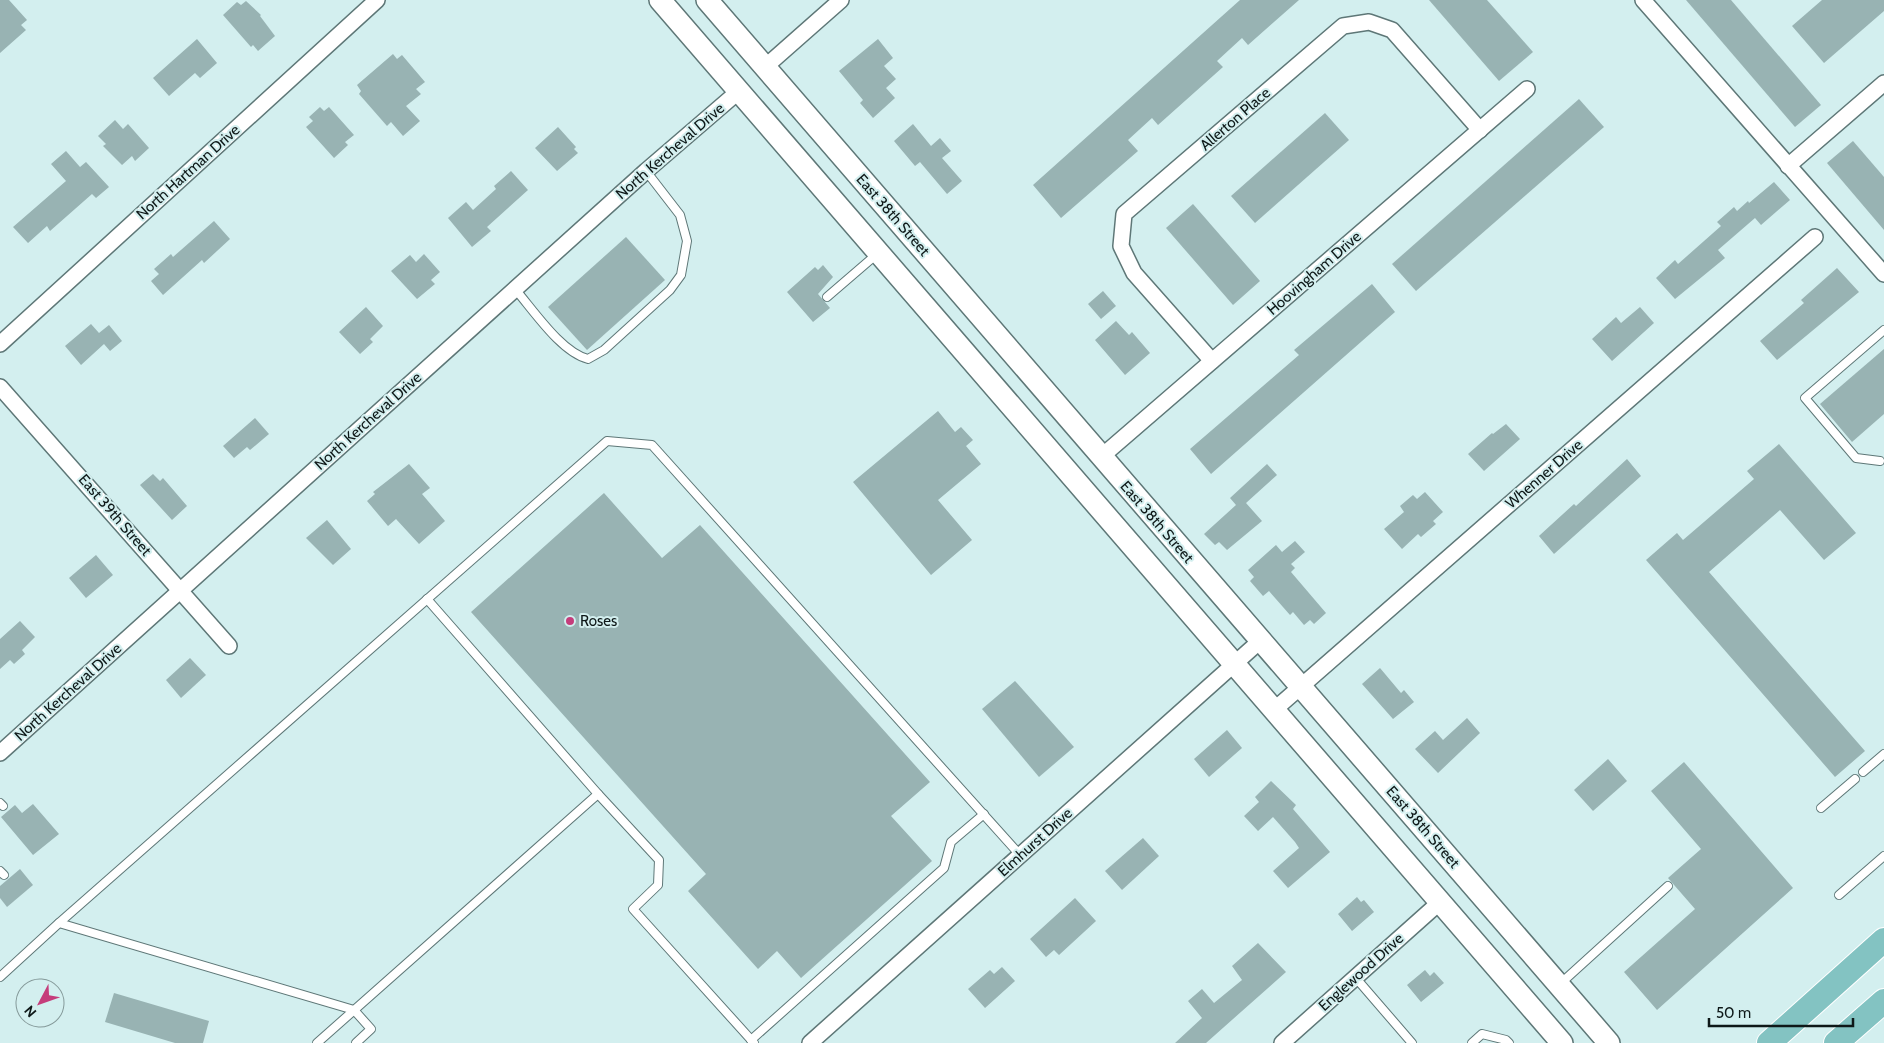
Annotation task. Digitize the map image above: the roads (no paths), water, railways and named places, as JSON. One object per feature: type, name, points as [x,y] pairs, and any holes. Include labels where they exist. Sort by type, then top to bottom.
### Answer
[{"type":"main road","points":[[660,0],[1562,1043]]},
{"type":"main road","name":"East 38th Street","points":[[707,0],[1609,1043]]},
{"type":"main road","points":[[1769,1043],[1884,940]]},
{"type":"main road","points":[[1836,1043],[1884,1001]]},
{"type":"street","name":"North Hartman Drive","points":[[0,344],[377,0]]},
{"type":"street","points":[[765,68],[841,0]]},
{"type":"street","points":[[1643,0],[1884,274]]},
{"type":"street","name":"Allerton Place","points":[[1212,360],[1134,273],[1121,246],[1124,214],[1343,26],[1370,22],[1392,30],[1480,130]]},
{"type":"street","points":[[1788,166],[1884,83]]},
{"type":"street","name":"Hoovingham Drive","points":[[1101,457],[1527,89]]},
{"type":"street","name":"North Kercheval Drive","points":[[0,753],[646,170],[739,91]]},
{"type":"street","name":"Whenner Drive","points":[[1274,710],[1815,237]]},
{"type":"street","name":"East 39th Street","points":[[0,387],[181,590],[228,646]]},
{"type":"street","name":"Elmhurst Drive","points":[[819,1040],[1020,855],[1260,641]]},
{"type":"street","name":"Englewood Drive","points":[[1282,1043],[1440,902]]},
{"type":"lane","points":[[515,289],[576,356],[588,359],[604,350],[670,290],[681,275],[687,242],[680,215],[646,170]]},
{"type":"lane","points":[[827,297],[878,253]]},
{"type":"lane","points":[[1880,462],[1856,458],[1805,398],[1884,330]]},
{"type":"lane","points":[[0,977],[607,441],[652,445],[1020,855]]},
{"type":"lane","points":[[427,599],[598,794],[659,860],[658,885],[633,909],[753,1042],[944,868],[952,842],[984,814]]},
{"type":"lane","points":[[1863,772],[1884,754]]},
{"type":"lane","points":[[1821,808],[1854,779]]},
{"type":"lane","points":[[317,1043],[598,794]]},
{"type":"lane","points":[[1839,895],[1884,856]]},
{"type":"lane","points":[[1559,985],[1668,886]]},
{"type":"lane","points":[[59,923],[354,1010],[371,1029],[356,1043]]},
{"type":"lane","points":[[1355,978],[1412,1043]]},
{"type":"lane","points":[[1472,1043],[1482,1034],[1506,1040],[1509,1043]]},
{"type":"place","name":"Roses","points":[[570,621]]}]
